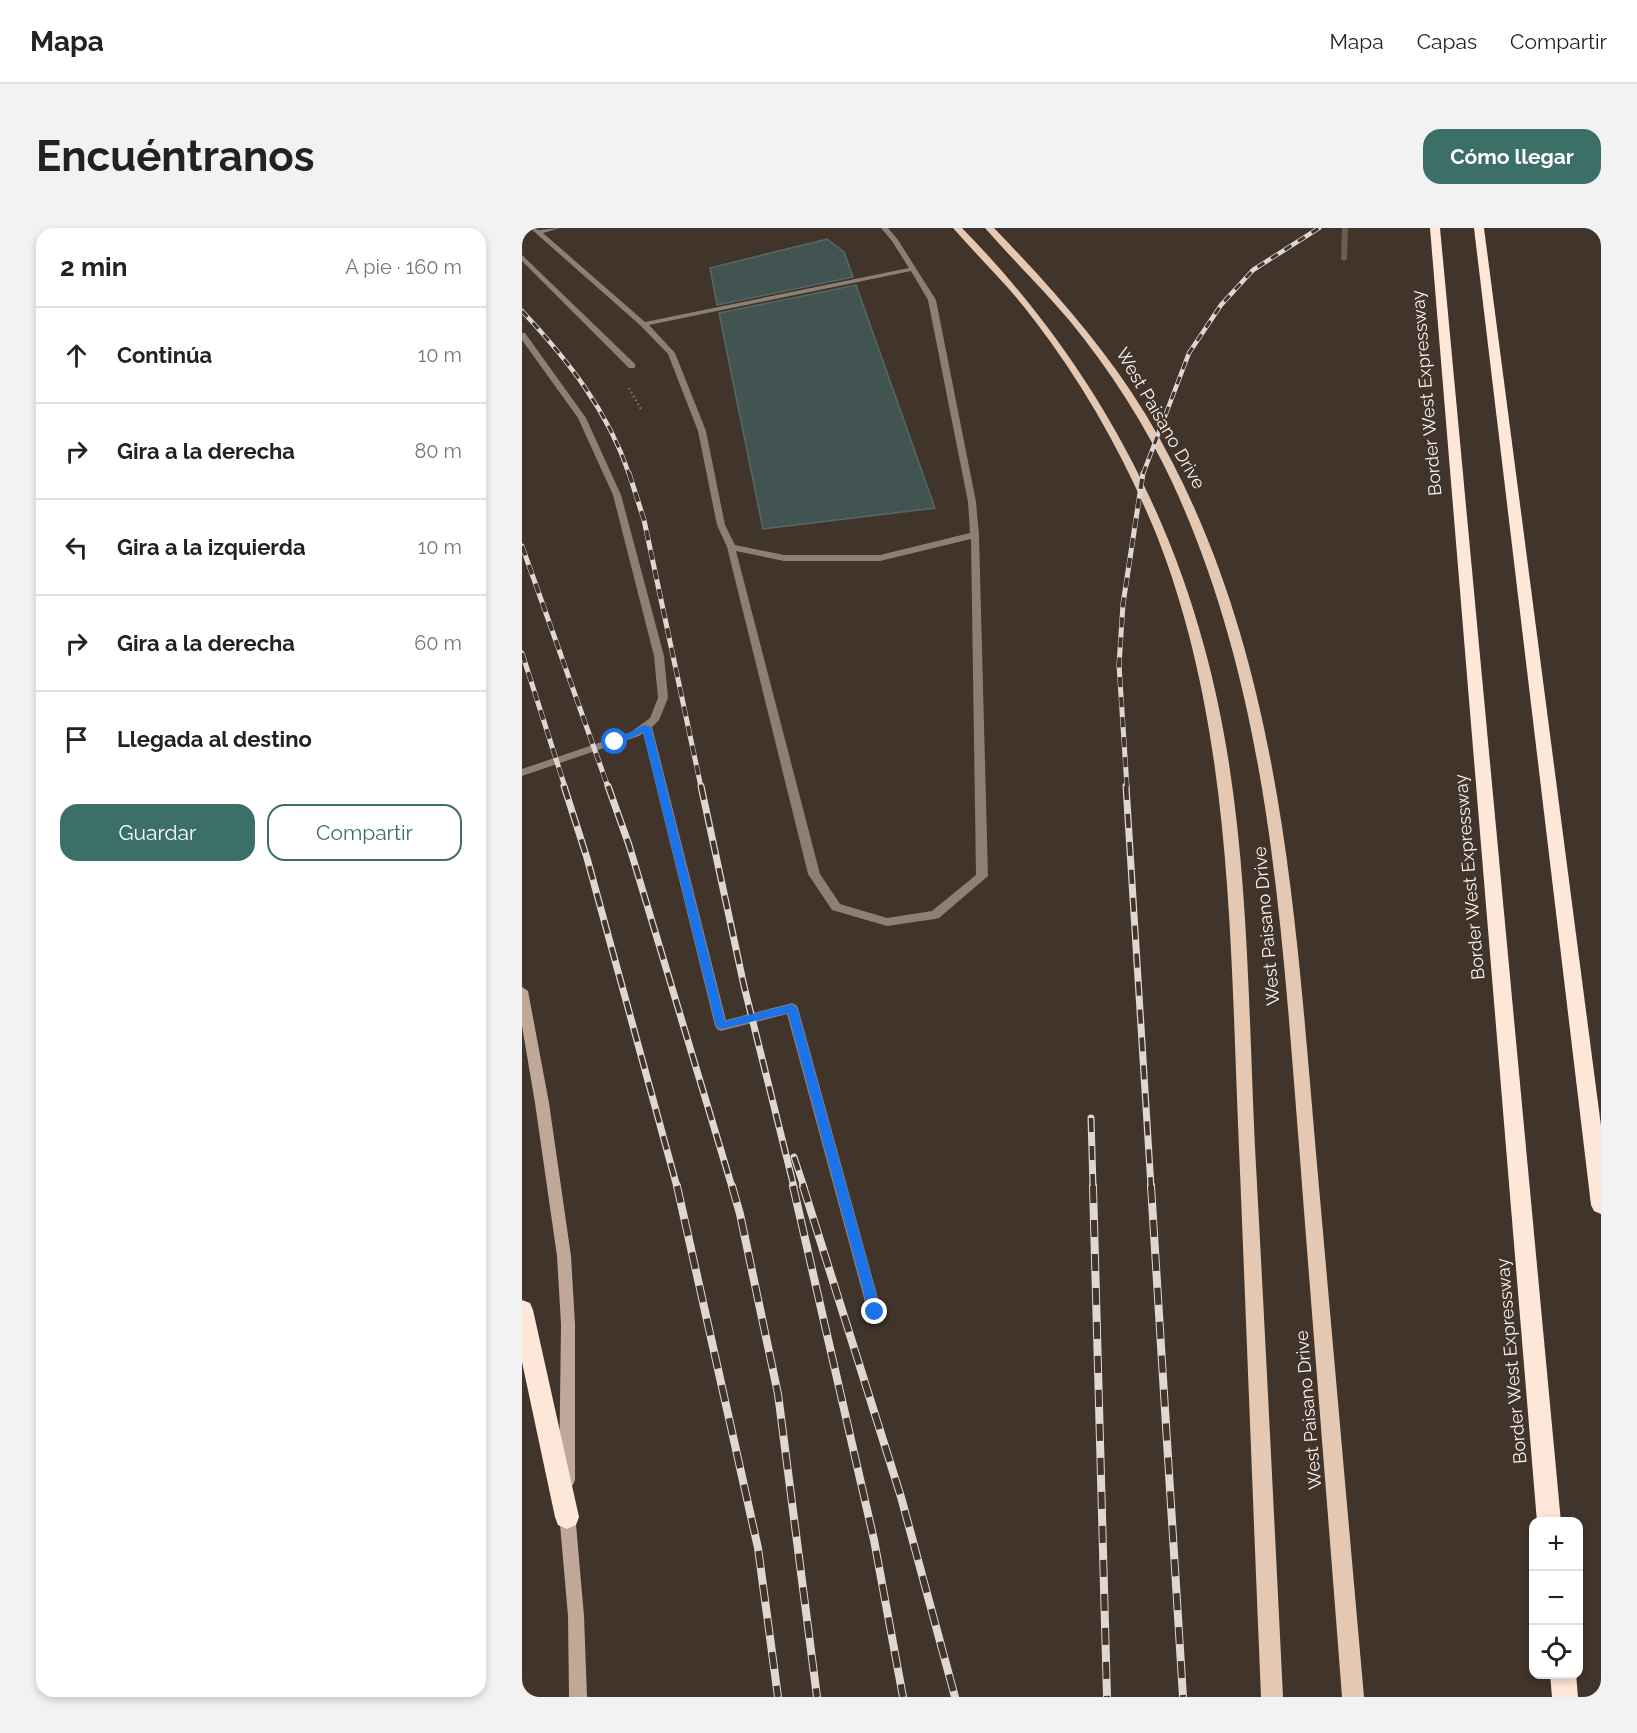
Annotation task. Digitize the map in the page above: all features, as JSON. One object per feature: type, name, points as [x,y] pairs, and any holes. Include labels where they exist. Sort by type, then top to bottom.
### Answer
[{"type":"highway","name":"Border West Expressway","points":[[1435,228],[1550,1517]]},
{"type":"highway","points":[[1479,228],[1601,1205]]},
{"type":"highway","points":[[522,1310],[567,1517]]},
{"type":"highway","points":[[1563,1679],[1565,1697]]},
{"type":"main road","name":"West Paisano Drive","points":[[957,228],[998,270],[1072,365],[1092,397],[1149,504],[1199,646],[1215,720],[1232,844],[1238,922],[1272,1697]]},
{"type":"main road","name":"West Paisano Drive","points":[[989,228],[1034,275],[1098,351],[1135,407],[1183,496],[1220,587],[1239,642],[1255,708],[1281,849],[1353,1697]]},
{"type":"street","points":[[522,992],[542,1103],[564,1256],[568,1324],[567,1517],[576,1616],[578,1697]]},
{"type":"lane","points":[[535,230],[557,228]]},
{"type":"lane","points":[[535,230],[644,324],[671,353],[702,431],[721,525],[731,547],[814,874],[836,907],[887,922],[935,915],[982,876],[975,535],[972,502],[932,300],[895,240],[884,228]]},
{"type":"lane","points":[[522,257],[633,366]]},
{"type":"lane","points":[[644,324],[913,269]]},
{"type":"lane","points":[[522,335],[582,418],[617,495],[663,684],[659,710],[646,727],[628,738],[522,773]]},
{"type":"lane","points":[[731,547],[784,558],[880,558],[975,535]]},
{"type":"lane","points":[[646,727],[721,1026],[792,1008],[875,1312]]},
{"type":"building","points":[[827,239],[844,252],[853,277],[717,305],[710,268]]},
{"type":"building","points":[[856,285],[935,508],[763,529],[719,313]]},
{"type":"waterway","points":[[1344,259],[1345,228]]},
{"type":"railway","points":[[1143,474],[1189,353],[1221,305],[1253,270],[1319,228]]},
{"type":"railway","points":[[522,311],[555,348],[598,407],[629,474]]},
{"type":"railway","points":[[629,473],[644,520],[701,787]]},
{"type":"railway","points":[[1127,787],[1119,665],[1123,604],[1143,473]]},
{"type":"railway","points":[[522,546],[608,787]]},
{"type":"railway","points":[[522,653],[565,787]]},
{"type":"railway","points":[[564,786],[587,858],[677,1187]]},
{"type":"railway","points":[[608,786],[629,845],[732,1187]]},
{"type":"railway","points":[[701,786],[744,986],[794,1187]]},
{"type":"railway","points":[[1126,786],[1151,1187]]},
{"type":"railway","points":[[1091,1118],[1093,1187]]},
{"type":"railway","points":[[794,1157],[804,1187]]},
{"type":"railway","points":[[677,1186],[758,1548],[778,1697]]},
{"type":"railway","points":[[732,1186],[778,1394],[817,1697]]},
{"type":"railway","points":[[793,1186],[874,1540],[903,1697]]},
{"type":"railway","points":[[803,1186],[901,1497],[955,1697]]},
{"type":"railway","points":[[1093,1186],[1107,1697]]},
{"type":"railway","points":[[1151,1186],[1183,1697]]},
{"type":"route","points":[[615,742],[628,738],[646,727],[721,1026],[792,1008],[875,1312]]}]
